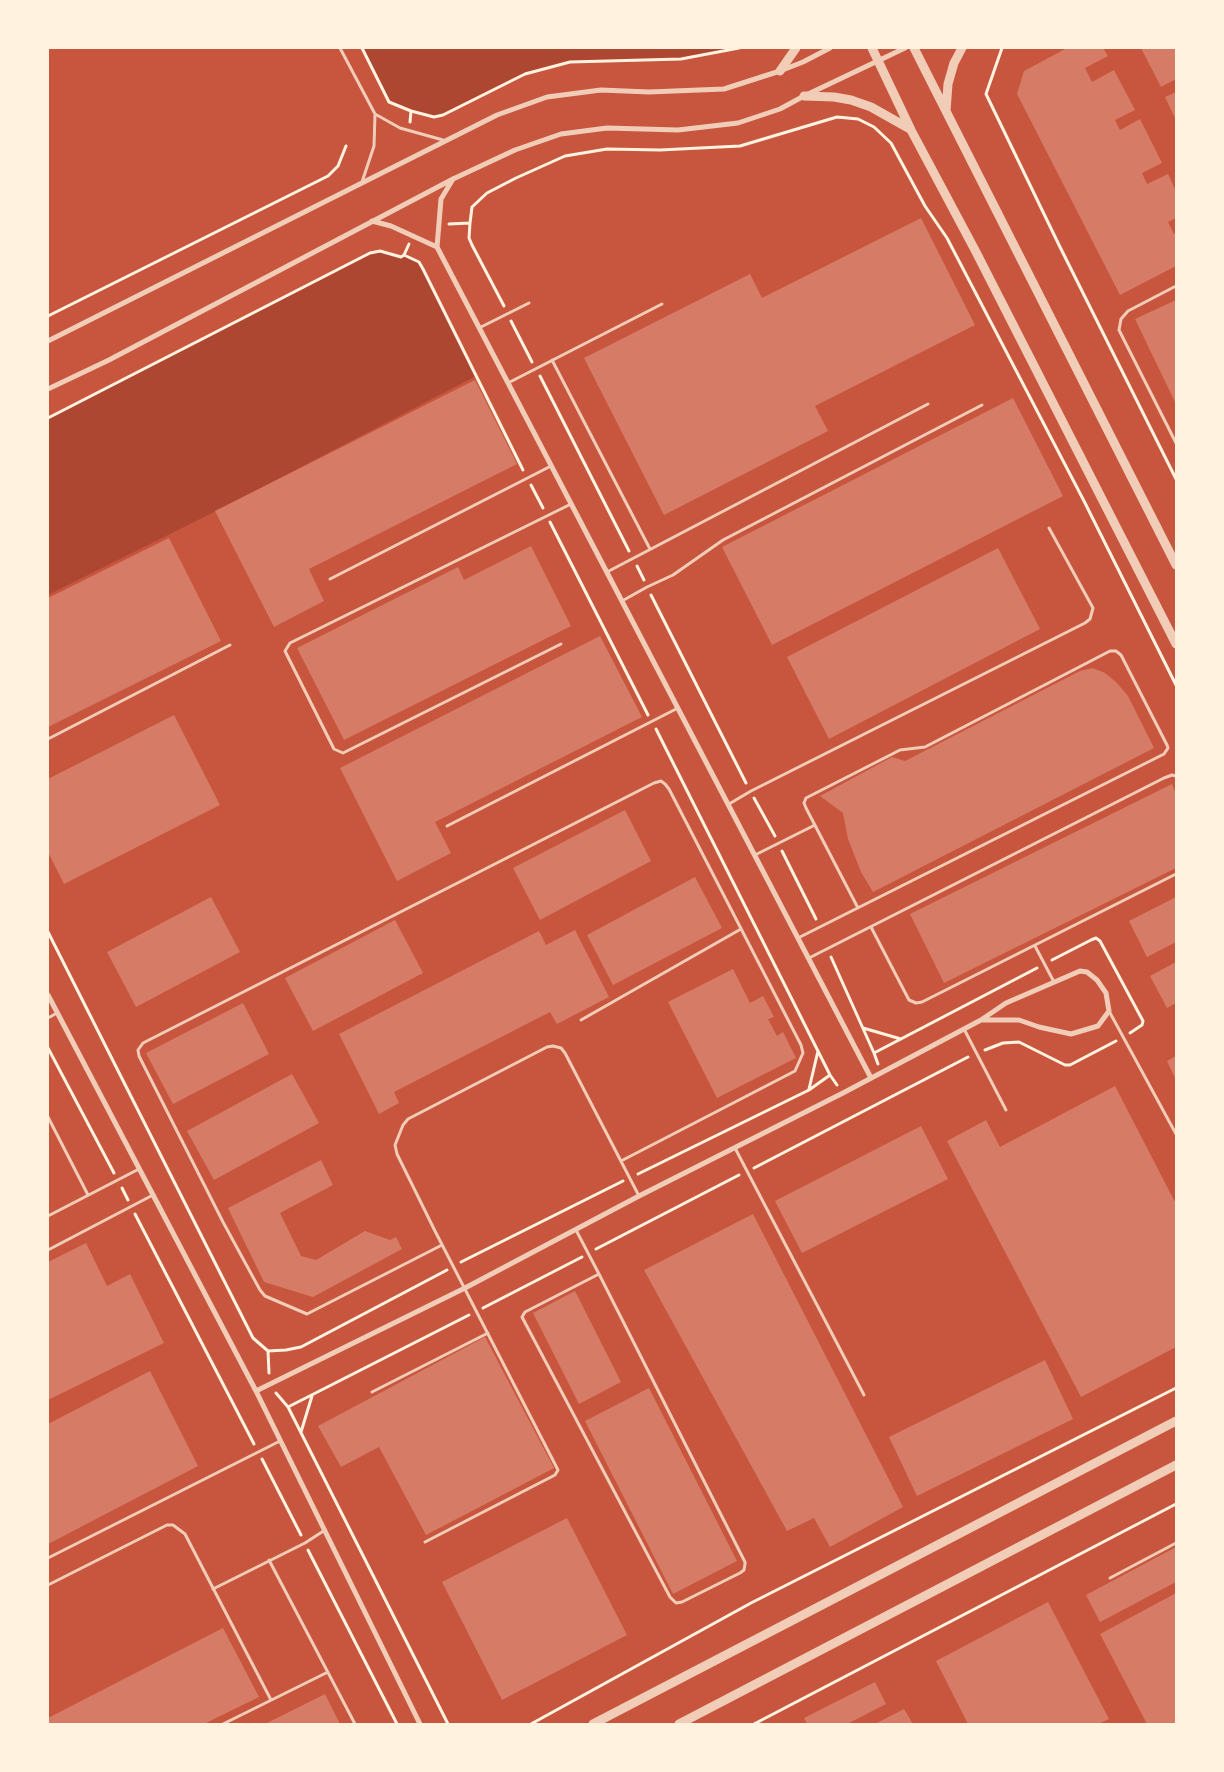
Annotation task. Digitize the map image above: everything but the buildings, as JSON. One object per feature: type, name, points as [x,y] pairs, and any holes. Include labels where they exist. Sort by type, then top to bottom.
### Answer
[{"type":"street","points":[[780,71],[796,48]]},
{"type":"street","points":[[48,342],[443,140],[497,115],[547,97],[601,90],[649,92],[724,89],[780,71],[830,48]]},
{"type":"street","points":[[872,48],[911,130],[981,260],[1176,644]]},
{"type":"street","points":[[48,389],[109,360],[453,179],[515,150],[561,134],[607,128],[678,130],[738,123],[780,109],[905,48]]},
{"type":"street","points":[[914,48],[1176,565]]},
{"type":"street","points":[[946,111],[948,84],[954,63],[962,48]]},
{"type":"street","points":[[804,96],[834,97],[851,100],[871,108],[911,130]]},
{"type":"street","points":[[453,179],[441,200],[437,247],[872,1078]]},
{"type":"street","points":[[372,221],[391,226],[437,247]]},
{"type":"street","points":[[256,1391],[464,1288],[639,1196],[872,1078],[981,1020],[1006,1003],[1080,971],[1087,972],[1093,976],[1106,993],[1109,1011],[1098,1026],[1071,1034],[1039,1027],[1019,1020],[981,1020]]},
{"type":"street","points":[[48,994],[256,1391],[421,1724]]},
{"type":"street","points":[[593,1724],[1176,1421]]},
{"type":"street","points":[[680,1724],[1176,1465]]},
{"type":"lane","points":[[340,48],[375,114],[374,146],[362,182]]},
{"type":"lane","points":[[375,114],[400,128],[443,140]]},
{"type":"lane","points":[[1176,286],[1128,311],[1121,319],[1119,330],[1176,443]]},
{"type":"lane","points":[[479,328],[528,303]]},
{"type":"lane","points":[[508,383],[662,304]]},
{"type":"lane","points":[[552,360],[650,549]]},
{"type":"lane","points":[[607,572],[632,557],[928,404]]},
{"type":"lane","points":[[622,601],[672,575],[723,540],[982,405]]},
{"type":"lane","points":[[330,579],[551,466]]},
{"type":"lane","points":[[561,644],[343,753],[334,749],[285,651],[290,643],[571,503]]},
{"type":"lane","points":[[728,804],[750,791],[1090,619],[1093,608],[1049,528]]},
{"type":"lane","points":[[48,739],[230,645]]},
{"type":"lane","points":[[798,938],[820,928],[1164,754],[1168,748],[1167,745],[1121,655],[1116,651],[1110,651],[925,747],[900,750],[806,798],[804,803],[858,908]]},
{"type":"lane","points":[[447,826],[678,708]]},
{"type":"lane","points":[[809,958],[1164,778],[1172,775],[1176,776]]},
{"type":"lane","points":[[442,1245],[307,1314],[265,1296],[223,1222],[143,1065],[138,1054],[140,1046],[618,801],[654,783],[661,782],[669,790],[801,1045],[803,1053],[797,1069],[621,1161]]},
{"type":"lane","points":[[755,855],[815,825]]},
{"type":"lane","points":[[871,927],[909,1000],[916,1003],[922,1002],[1176,874]]},
{"type":"lane","points":[[581,1020],[741,929]]},
{"type":"lane","points":[[1035,946],[1054,982]]},
{"type":"lane","points":[[1109,1011],[1176,1134]]},
{"type":"lane","points":[[48,1018],[57,1013]]},
{"type":"lane","points":[[964,1029],[1006,1110]]},
{"type":"lane","points":[[425,1542],[555,1475],[558,1470],[397,1154],[396,1146],[403,1125],[408,1120],[547,1047],[561,1048],[566,1052],[639,1196]]},
{"type":"lane","points":[[48,1116],[88,1195]]},
{"type":"lane","points":[[735,1148],[864,1395]]},
{"type":"lane","points":[[48,1216],[139,1168]]},
{"type":"lane","points":[[48,1250],[153,1195]]},
{"type":"lane","points":[[576,1230],[599,1274],[745,1564],[744,1570],[740,1573],[682,1602],[676,1603],[670,1598],[522,1317],[525,1312],[599,1274]]},
{"type":"lane","points":[[372,1392],[488,1333]]},
{"type":"lane","points":[[48,1558],[281,1440]]},
{"type":"lane","points":[[48,1586],[167,1525],[173,1525],[185,1534],[271,1700]]},
{"type":"lane","points":[[213,1589],[305,1543],[325,1530]]},
{"type":"lane","points":[[1110,1578],[1176,1543]]},
{"type":"lane","points":[[269,1560],[355,1724]]},
{"type":"lane","points":[[223,1724],[328,1672]]},
{"type":"path","points":[[362,48],[389,102],[411,111],[434,117],[443,115],[525,74],[570,62],[681,59],[739,48]]},
{"type":"path","points":[[1002,48],[986,94],[1176,479]]},
{"type":"path","points":[[409,131],[411,111]]},
{"type":"path","points":[[820,928],[472,245],[469,238],[472,206],[486,194],[565,156],[607,149],[660,150],[740,146],[838,117],[858,119],[874,127],[890,143],[925,206],[951,245],[1084,501],[1176,685]]},
{"type":"path","points":[[48,316],[328,176],[338,166],[346,146]]},
{"type":"path","points":[[438,225],[470,223]]},
{"type":"path","points":[[404,255],[413,235]]},
{"type":"path","points":[[48,418],[370,253],[380,251],[401,257],[404,255],[419,262],[830,1075],[809,1090],[453,1266],[301,1347],[268,1351],[253,1338],[48,932]]},
{"type":"path","points":[[288,1407],[977,1053],[1003,1043],[1019,1042],[1065,1065],[1070,1065],[1123,1037],[1142,1025],[1143,1021],[1100,941],[1096,938],[874,1053],[827,950]]},
{"type":"path","points":[[863,1028],[902,1040]]},
{"type":"path","points":[[48,1048],[132,1207],[397,1724]]},
{"type":"path","points":[[809,1090],[818,1050]]},
{"type":"path","points":[[268,1351],[270,1384],[278,1397],[288,1407],[448,1724]]},
{"type":"path","points":[[531,1724],[751,1603],[1176,1388]]},
{"type":"path","points":[[301,1432],[312,1395]]},
{"type":"path","points":[[754,1724],[1176,1504]]},
{"type":"shaded area","points":[[362,48],[739,48],[681,59],[570,62],[525,74],[443,115],[434,117],[389,102]]},
{"type":"shaded area","points":[[377,251],[401,257],[404,255],[419,262],[476,376],[230,504],[48,595],[48,418]]}]
